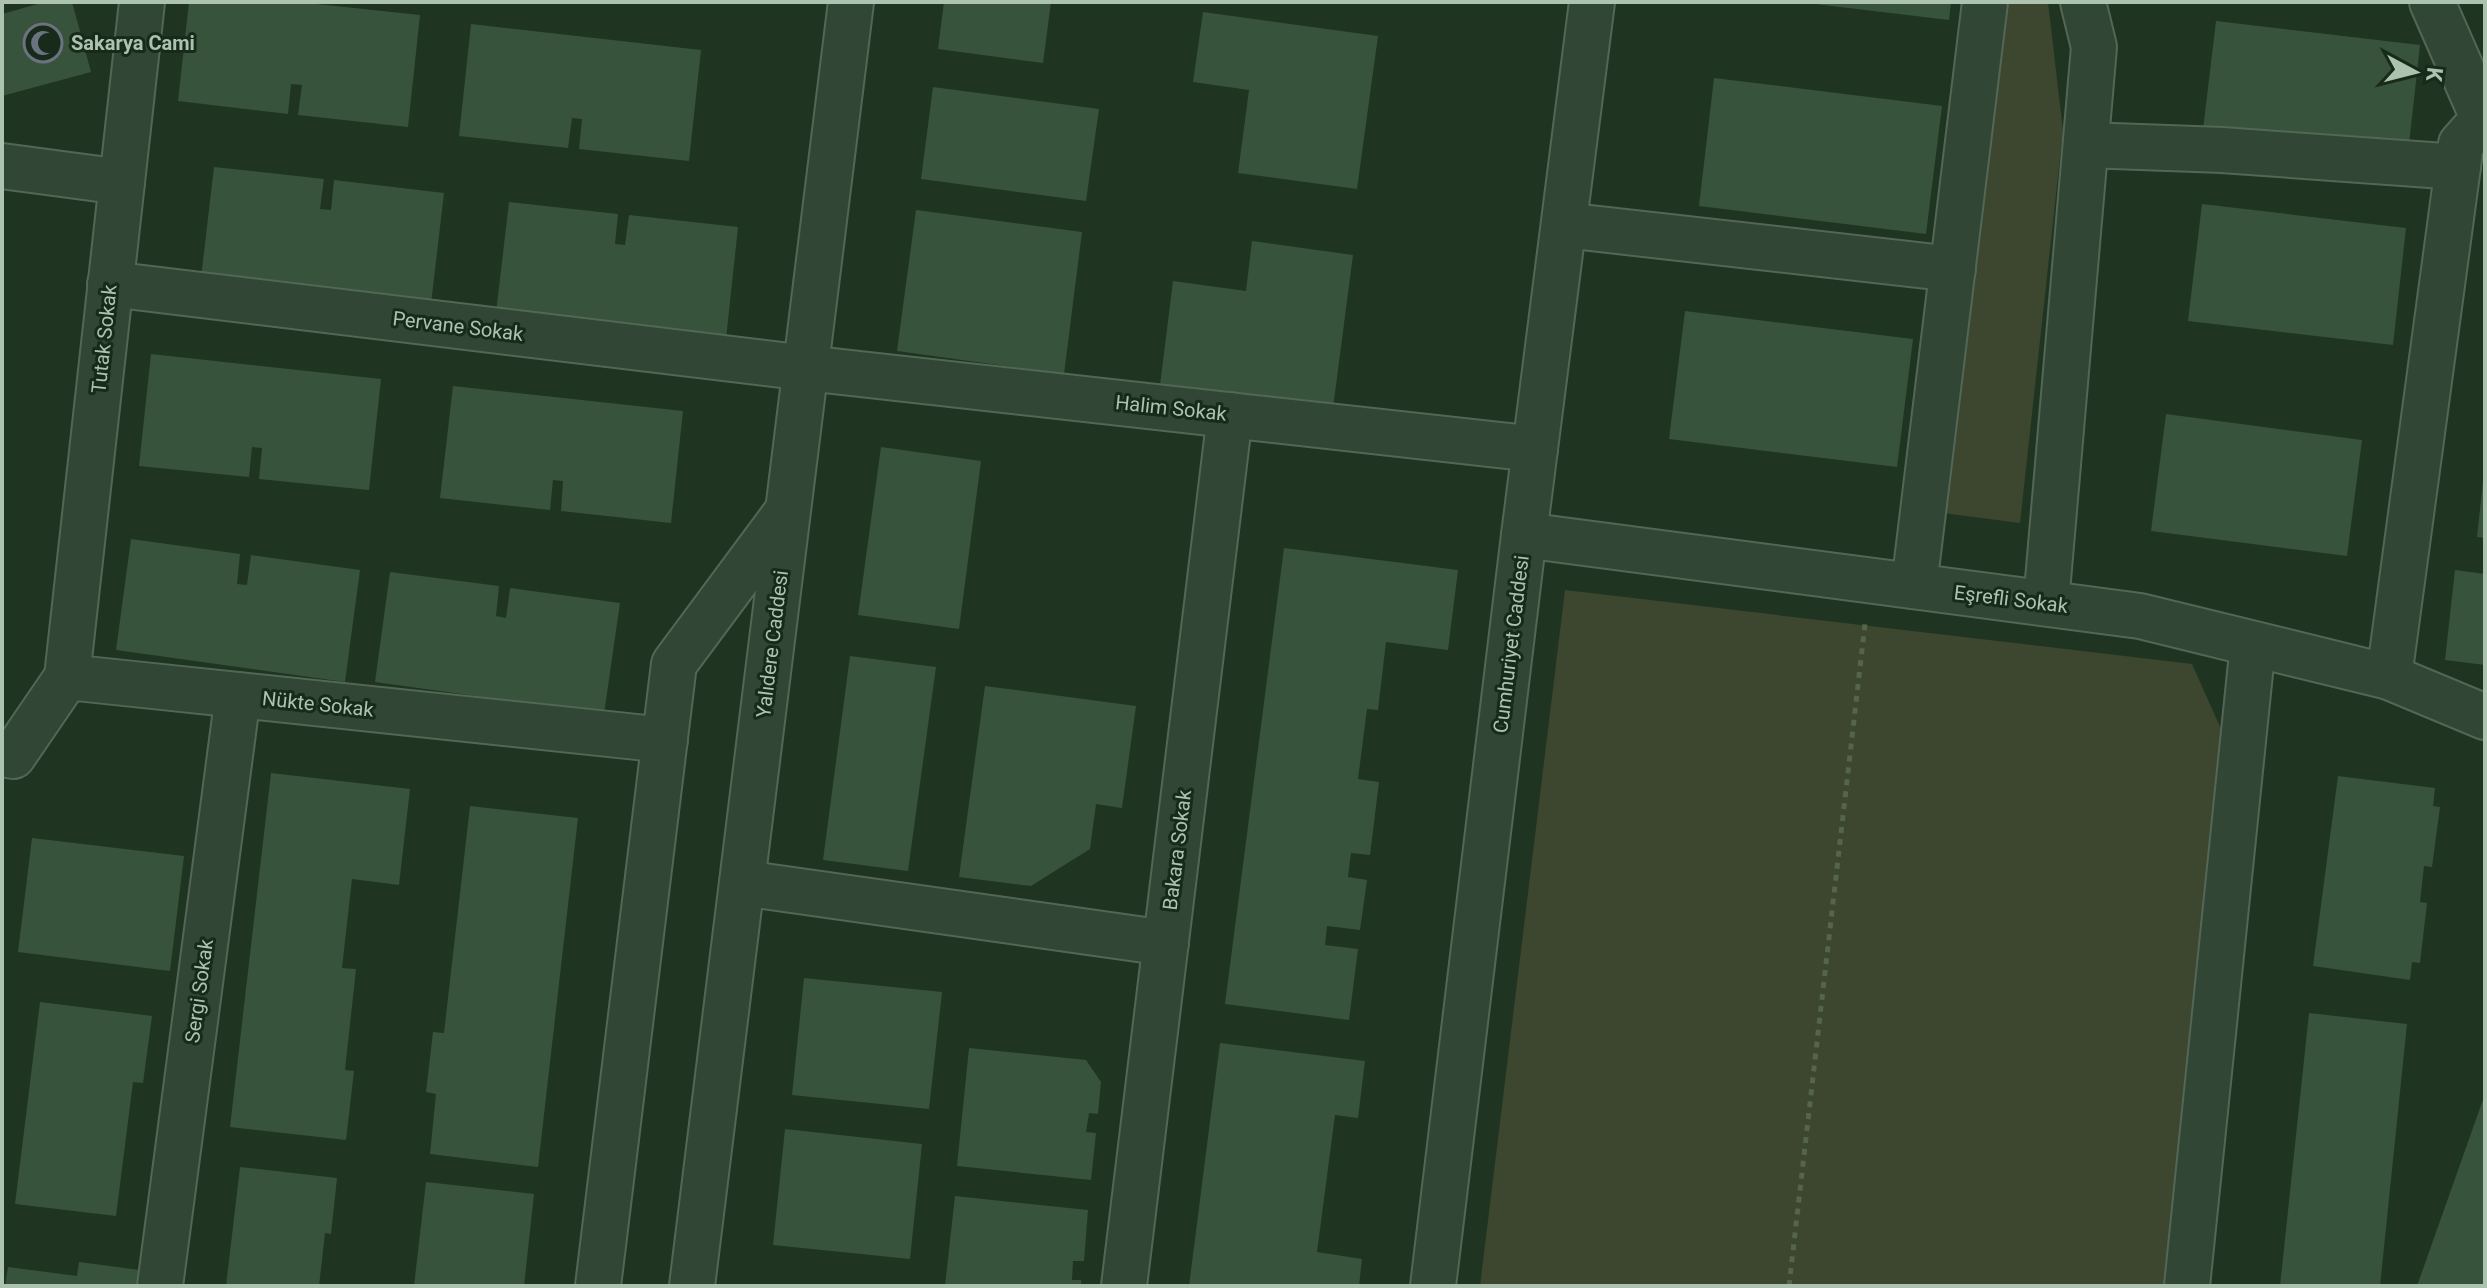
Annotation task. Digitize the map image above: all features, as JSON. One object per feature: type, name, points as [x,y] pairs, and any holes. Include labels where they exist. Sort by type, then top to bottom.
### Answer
[{"type":"street","name":"Tutak Sokak","points":[[67,677],[142,2]]},
{"type":"street","name":"Yalıdere Caddesi","points":[[692,1286],[851,2]]},
{"type":"street","name":"Cumhuriyet Caddesi","points":[[1433,1286],[1592,2]]},
{"type":"street","points":[[1914,586],[1985,2]]},
{"type":"street","points":[[2046,603],[2094,47],[2083,2]]},
{"type":"street","points":[[2389,677],[2461,144],[2484,118],[2432,2]]},
{"type":"street","points":[[2086,145],[2222,150],[2458,167]]},
{"type":"street","points":[[2,166],[122,182]]},
{"type":"street","points":[[1564,225],[1953,269]]},
{"type":"street","name":"Pervane Sokak","points":[[110,284],[806,368]]},
{"type":"street","name":"Halim Sokak","points":[[806,368],[1535,449]]},
{"type":"street","name":"Bakara Sokak","points":[[1124,1286],[1230,415]]},
{"type":"street","points":[[598,1286],[674,664],[788,511]]},
{"type":"street","name":"Eşrefli Sokak","points":[[1524,535],[2140,616],[2389,677],[2485,717]]},
{"type":"street","points":[[2187,1286],[2253,644]]},
{"type":"street","points":[[8,755],[67,677]]},
{"type":"street","name":"Nükte Sokak","points":[[67,677],[665,740]]},
{"type":"street","name":"Sergi Sokak","points":[[160,1286],[238,695]]},
{"type":"street","points":[[742,883],[1166,943]]},
{"type":"path","points":[[1789,1286],[1871,580]]},
{"type":"green space","points":[[2008,2],[2048,2],[2063,131],[2020,523],[1943,513]]},
{"type":"green space","points":[[1565,590],[2192,664],[2221,729],[2168,1286],[1480,1286]]},
{"type":"building","name":"Sakarya Cami","points":[[45,2],[72,2],[91,72],[2,96],[2,14]]},
{"type":"building","points":[[189,2],[298,2],[420,15],[408,127],[298,115],[302,85],[291,84],[288,114],[178,101]]},
{"type":"building","points":[[944,2],[1051,2],[1043,63],[938,49]]},
{"type":"building","points":[[1815,2],[1951,2],[1949,20]]},
{"type":"building","points":[[1203,12],[1378,36],[1357,189],[1238,173],[1249,90],[1193,82]]},
{"type":"building","points":[[2216,21],[2420,45],[2407,162],[2202,138]]},
{"type":"building","points":[[471,24],[701,50],[689,161],[579,149],[582,119],[572,118],[568,148],[459,136]]},
{"type":"building","points":[[1714,78],[1942,106],[1926,234],[1699,206]]},
{"type":"building","points":[[933,87],[1099,109],[1086,201],[921,179]]},
{"type":"building","points":[[214,167],[324,179],[320,209],[331,210],[334,180],[444,193],[431,304],[201,278]]},
{"type":"building","points":[[509,202],[618,214],[615,244],[625,245],[629,215],[738,227],[726,339],[496,313]]},
{"type":"building","points":[[2202,204],[2406,228],[2393,345],[2188,321]]},
{"type":"building","points":[[916,210],[1082,232],[1064,374],[897,351]]},
{"type":"building","points":[[1252,241],[1353,255],[1333,408],[1160,385],[1173,281],[1246,291]]},
{"type":"building","points":[[1685,311],[1913,339],[1897,467],[1669,439]]},
{"type":"building","points":[[151,354],[381,379],[369,490],[259,479],[262,448],[252,447],[249,477],[139,466]]},
{"type":"building","points":[[453,386],[683,411],[671,523],[561,511],[563,481],[553,480],[550,510],[440,498]]},
{"type":"building","points":[[2166,414],[2362,440],[2347,556],[2151,531]]},
{"type":"building","points":[[881,447],[981,461],[959,629],[858,615]]},
{"type":"building","points":[[2485,481],[2485,538],[2477,537]]},
{"type":"building","points":[[131,539],[240,554],[237,584],[247,585],[251,555],[360,570],[345,682],[116,650]]},
{"type":"building","points":[[1284,548],[1458,570],[1448,650],[1386,642],[1378,710],[1367,709],[1358,779],[1379,782],[1370,855],[1351,853],[1348,877],[1367,880],[1360,930],[1327,926],[1325,945],[1358,949],[1349,1020],[1225,1004]]},
{"type":"building","points":[[2455,570],[2485,574],[2485,665],[2445,660]]},
{"type":"building","points":[[390,572],[499,586],[496,616],[506,618],[510,588],[620,603],[604,714],[375,682]]},
{"type":"building","points":[[850,656],[936,667],[908,871],[823,860]]},
{"type":"building","points":[[985,686],[1136,706],[1122,808],[1096,804],[1090,849],[1031,886],[959,877]]},
{"type":"building","points":[[271,773],[410,789],[399,885],[352,879],[342,968],[356,969],[345,1070],[354,1071],[346,1140],[230,1127]]},
{"type":"building","points":[[2338,776],[2435,788],[2433,806],[2440,807],[2432,867],[2424,866],[2420,902],[2427,903],[2420,963],[2412,962],[2410,980],[2313,966]]},
{"type":"building","points":[[470,806],[578,818],[538,1167],[430,1154],[436,1094],[426,1092],[433,1032],[444,1033]]},
{"type":"building","points":[[32,838],[184,856],[170,971],[18,952]]},
{"type":"building","points":[[804,978],[942,992],[929,1109],[792,1095]]},
{"type":"building","points":[[40,1002],[152,1016],[143,1083],[133,1082],[116,1216],[15,1204]]},
{"type":"building","points":[[2309,1013],[2407,1024],[2380,1286],[2280,1286]]},
{"type":"building","points":[[1220,1043],[1365,1061],[1358,1118],[1335,1115],[1317,1252],[1362,1259],[1359,1286],[1189,1286]]},
{"type":"building","points":[[969,1048],[1086,1060],[1101,1082],[1098,1114],[1089,1113],[1086,1132],[1096,1133],[1091,1180],[957,1166]]},
{"type":"building","points":[[2485,1094],[2485,1286],[2417,1286]]},
{"type":"building","points":[[785,1129],[922,1144],[910,1259],[773,1245]]},
{"type":"building","points":[[240,1167],[337,1178],[331,1234],[325,1233],[319,1286],[226,1286]]},
{"type":"building","points":[[426,1182],[534,1194],[524,1286],[414,1286]]},
{"type":"building","points":[[955,1196],[1088,1210],[1084,1261],[1073,1261],[1072,1280],[1081,1280],[1081,1286],[945,1286]]},
{"type":"building","points":[[79,1262],[140,1270],[138,1286],[5,1286],[8,1267],[77,1276]]},
{"type":"place","name":"Sakarya Cami","points":[[43,43]]}]
